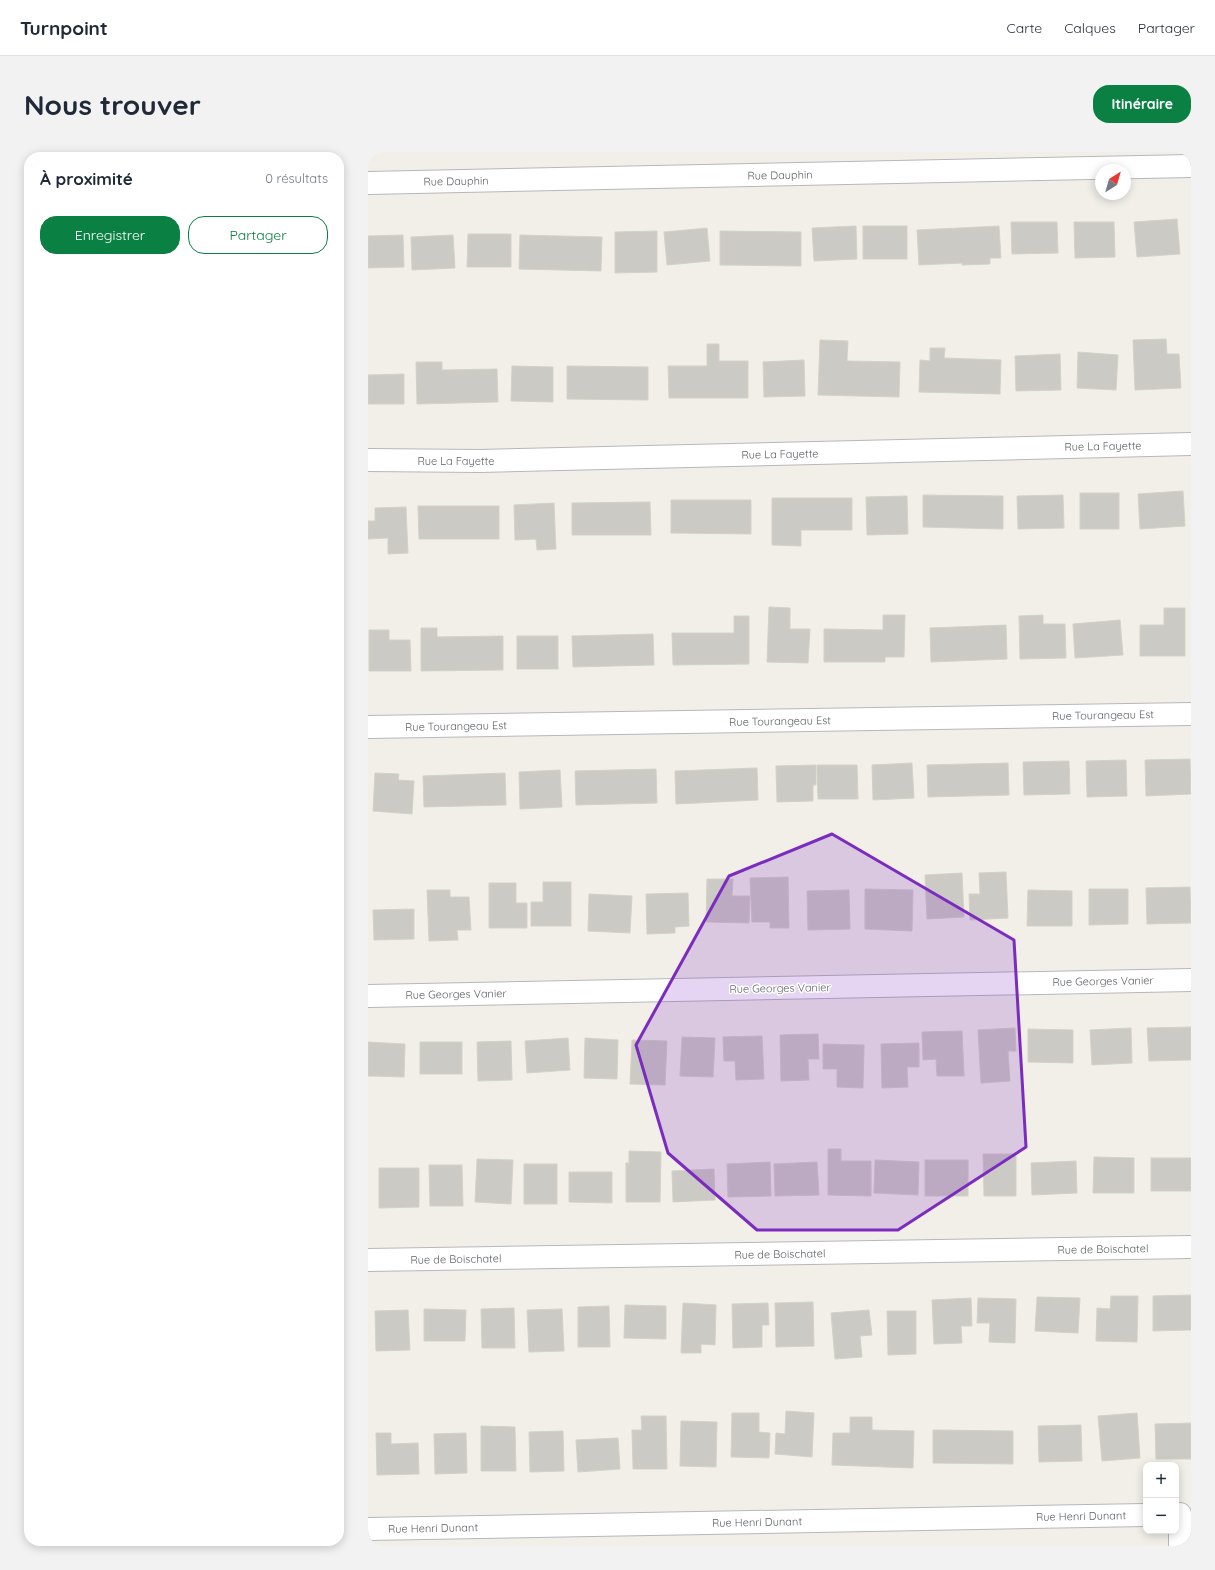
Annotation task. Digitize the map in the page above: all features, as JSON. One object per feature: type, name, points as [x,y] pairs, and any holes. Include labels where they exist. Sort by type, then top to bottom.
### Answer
[{"type":"street","name":"Rue Dauphin","points":[[368,183],[1191,166]]},
{"type":"street","name":"Rue La Fayette","points":[[368,460],[480,461],[1191,444]]},
{"type":"street","name":"Rue Tourangeau Est","points":[[368,727],[1191,714]]},
{"type":"street","name":"Rue Georges Vanier","points":[[368,996],[1191,980]]},
{"type":"street","name":"Rue de Boischatel","points":[[368,1260],[1191,1247]]},
{"type":"street","points":[[1180,1546],[1182,1514]]},
{"type":"street","name":"Rue Henri Dunant","points":[[368,1529],[1143,1515]]},
{"type":"highlighted area","points":[[832,834],[1014,940],[1026,1147],[898,1230],[757,1230],[668,1153],[636,1045],[729,876]]},
{"type":"building","points":[[1177,219],[1180,254],[1137,257],[1134,222]]},
{"type":"building","points":[[1011,222],[1057,222],[1058,253],[1012,254]]},
{"type":"building","points":[[1074,222],[1114,222],[1115,257],[1075,258]]},
{"type":"building","points":[[856,226],[857,259],[814,261],[812,228]]},
{"type":"building","points":[[863,226],[907,226],[907,259],[863,259]]},
{"type":"building","points":[[999,226],[1001,258],[990,258],[990,264],[962,265],[962,263],[919,265],[917,230]]},
{"type":"building","points":[[707,228],[710,261],[667,265],[664,232]]},
{"type":"building","points":[[657,231],[657,272],[615,273],[615,232]]},
{"type":"building","points":[[720,231],[801,232],[801,266],[720,265]]},
{"type":"building","points":[[468,234],[511,234],[511,267],[467,267]]},
{"type":"building","points":[[403,235],[404,267],[368,268],[368,236]]},
{"type":"building","points":[[453,235],[455,268],[412,270],[411,237]]},
{"type":"building","points":[[520,235],[602,237],[601,271],[519,269]]},
{"type":"building","points":[[1166,339],[1167,354],[1179,354],[1181,388],[1135,390],[1133,340]]},
{"type":"building","points":[[820,340],[848,341],[847,361],[900,362],[899,397],[818,395]]},
{"type":"building","points":[[707,344],[719,344],[719,361],[748,361],[748,398],[669,398],[668,366],[707,366]]},
{"type":"building","points":[[930,348],[945,348],[944,358],[1001,360],[1000,394],[919,392],[920,360],[930,361]]},
{"type":"building","points":[[1078,352],[1118,355],[1116,390],[1077,388]]},
{"type":"building","points":[[1060,354],[1061,390],[1016,391],[1015,356]]},
{"type":"building","points":[[804,360],[805,396],[764,397],[763,362]]},
{"type":"building","points":[[416,362],[442,362],[442,370],[497,369],[498,402],[417,404]]},
{"type":"building","points":[[512,366],[553,367],[553,402],[511,401]]},
{"type":"building","points":[[567,366],[648,367],[648,400],[567,399]]},
{"type":"building","points":[[404,374],[404,404],[368,404],[368,375]]},
{"type":"building","points":[[1183,491],[1185,526],[1140,529],[1138,494]]},
{"type":"building","points":[[1080,493],[1119,493],[1119,529],[1080,529]]},
{"type":"building","points":[[923,495],[1003,496],[1003,529],[923,527]]},
{"type":"building","points":[[1063,495],[1064,528],[1018,529],[1017,496]]},
{"type":"building","points":[[907,496],[908,534],[867,535],[866,497]]},
{"type":"building","points":[[772,498],[852,498],[852,530],[801,530],[801,546],[772,545]]},
{"type":"building","points":[[671,500],[751,500],[751,534],[671,533]]},
{"type":"building","points":[[650,502],[651,535],[572,535],[572,503]]},
{"type":"building","points":[[554,503],[556,549],[537,550],[536,539],[515,540],[514,505]]},
{"type":"building","points":[[418,506],[499,506],[499,539],[419,539]]},
{"type":"building","points":[[406,507],[408,553],[388,554],[388,538],[368,539],[368,521],[375,521],[375,508]]},
{"type":"building","points":[[769,607],[790,608],[790,629],[810,629],[808,663],[767,662]]},
{"type":"building","points":[[1164,608],[1185,608],[1185,656],[1140,656],[1140,625],[1164,625]]},
{"type":"building","points":[[883,615],[905,615],[904,657],[885,657],[885,662],[824,662],[824,629],[883,630]]},
{"type":"building","points":[[1043,615],[1043,624],[1065,624],[1066,658],[1020,659],[1019,616]]},
{"type":"building","points":[[734,616],[749,616],[749,664],[673,665],[672,633],[734,633]]},
{"type":"building","points":[[1120,620],[1123,655],[1075,658],[1073,624]]},
{"type":"building","points":[[1006,625],[1007,659],[931,662],[930,628]]},
{"type":"building","points":[[421,628],[437,628],[437,637],[503,636],[503,670],[421,671]]},
{"type":"building","points":[[369,630],[389,630],[389,640],[410,640],[411,671],[369,671]]},
{"type":"building","points":[[653,634],[654,665],[573,667],[572,636]]},
{"type":"building","points":[[517,636],[558,636],[558,669],[517,669]]},
{"type":"building","points":[[1190,759],[1191,794],[1146,796],[1145,760]]},
{"type":"building","points":[[1126,760],[1127,796],[1087,797],[1086,761]]},
{"type":"building","points":[[1069,761],[1070,794],[1024,795],[1023,762]]},
{"type":"building","points":[[912,763],[914,798],[873,800],[872,765]]},
{"type":"building","points":[[1008,763],[1009,795],[928,797],[927,765]]},
{"type":"building","points":[[816,765],[816,785],[813,785],[813,801],[777,802],[776,766]]},
{"type":"building","points":[[817,765],[857,765],[858,799],[818,799]]},
{"type":"building","points":[[757,768],[758,800],[676,804],[675,771]]},
{"type":"building","points":[[656,769],[657,803],[576,805],[575,771]]},
{"type":"building","points":[[560,770],[562,807],[520,809],[519,772]]},
{"type":"building","points":[[375,773],[399,774],[398,780],[414,781],[412,814],[373,811]]},
{"type":"building","points":[[505,773],[506,805],[424,807],[423,776]]},
{"type":"building","points":[[1006,872],[1008,918],[970,920],[969,894],[980,894],[979,873]]},
{"type":"building","points":[[962,873],[964,917],[927,919],[925,875]]},
{"type":"building","points":[[788,877],[789,928],[770,928],[770,922],[752,922],[750,878]]},
{"type":"building","points":[[707,879],[733,879],[732,896],[750,896],[749,923],[706,922]]},
{"type":"building","points":[[543,882],[571,882],[571,926],[531,926],[531,902],[543,902]]},
{"type":"building","points":[[489,883],[516,883],[516,903],[527,903],[527,928],[489,928]]},
{"type":"building","points":[[1190,887],[1191,923],[1147,924],[1146,888]]},
{"type":"building","points":[[865,889],[913,890],[912,931],[865,929]]},
{"type":"building","points":[[1089,889],[1128,889],[1128,924],[1089,925]]},
{"type":"building","points":[[427,890],[450,890],[450,897],[469,897],[471,930],[457,930],[458,940],[429,941]]},
{"type":"building","points":[[849,890],[850,929],[808,930],[807,891]]},
{"type":"building","points":[[1028,890],[1072,891],[1072,926],[1027,926]]},
{"type":"building","points":[[688,893],[689,926],[675,927],[675,933],[647,934],[646,894]]},
{"type":"building","points":[[589,894],[632,896],[630,933],[588,931]]},
{"type":"building","points":[[414,909],[414,939],[374,940],[373,910]]},
{"type":"building","points":[[1191,1027],[1191,1060],[1149,1061],[1147,1028]]},
{"type":"building","points":[[1015,1028],[1016,1051],[1008,1051],[1010,1081],[981,1083],[978,1030]]},
{"type":"building","points":[[1131,1028],[1132,1063],[1092,1065],[1090,1030]]},
{"type":"building","points":[[1028,1029],[1073,1030],[1073,1063],[1028,1062]]},
{"type":"building","points":[[962,1031],[964,1076],[937,1076],[936,1059],[923,1060],[922,1032]]},
{"type":"building","points":[[818,1034],[819,1059],[808,1059],[809,1080],[781,1081],[780,1035]]},
{"type":"building","points":[[762,1036],[764,1079],[736,1080],[735,1061],[724,1061],[723,1037]]},
{"type":"building","points":[[682,1037],[715,1038],[713,1077],[680,1076]]},
{"type":"building","points":[[568,1038],[570,1070],[527,1073],[525,1041]]},
{"type":"building","points":[[585,1038],[618,1040],[617,1079],[584,1078]]},
{"type":"building","points":[[632,1040],[667,1041],[665,1085],[630,1084]]},
{"type":"building","points":[[511,1041],[512,1080],[478,1081],[477,1042]]},
{"type":"building","points":[[368,1042],[405,1044],[404,1077],[368,1076]]},
{"type":"building","points":[[420,1042],[462,1042],[462,1074],[420,1074]]},
{"type":"building","points":[[919,1043],[919,1067],[907,1067],[908,1087],[882,1088],[881,1044]]},
{"type":"building","points":[[823,1044],[864,1045],[863,1088],[837,1087],[837,1069],[823,1069]]},
{"type":"building","points":[[828,1149],[841,1149],[841,1161],[871,1161],[871,1196],[828,1195]]},
{"type":"building","points":[[629,1151],[661,1152],[660,1202],[626,1202],[626,1163],[629,1163]]},
{"type":"building","points":[[983,1154],[1016,1154],[1016,1196],[984,1196]]},
{"type":"building","points":[[1094,1157],[1134,1158],[1134,1193],[1093,1193]]},
{"type":"building","points":[[1151,1158],[1191,1158],[1191,1191],[1151,1191]]},
{"type":"building","points":[[477,1159],[513,1160],[511,1204],[475,1202]]},
{"type":"building","points":[[875,1160],[919,1162],[918,1195],[874,1193]]},
{"type":"building","points":[[925,1160],[968,1160],[968,1196],[925,1196]]},
{"type":"building","points":[[1076,1161],[1077,1193],[1032,1195],[1031,1163]]},
{"type":"building","points":[[770,1162],[771,1196],[728,1197],[727,1164]]},
{"type":"building","points":[[817,1162],[819,1195],[775,1196],[774,1164]]},
{"type":"building","points":[[524,1164],[557,1164],[557,1204],[524,1204]]},
{"type":"building","points":[[429,1165],[462,1165],[463,1206],[430,1206]]},
{"type":"building","points":[[379,1168],[419,1168],[419,1207],[379,1208]]},
{"type":"building","points":[[714,1169],[715,1200],[673,1202],[672,1171]]},
{"type":"building","points":[[569,1172],[612,1172],[612,1203],[569,1202]]},
{"type":"building","points":[[1191,1295],[1191,1330],[1153,1331],[1153,1296]]},
{"type":"building","points":[[1111,1296],[1138,1296],[1137,1342],[1096,1341],[1097,1308],[1110,1309]]},
{"type":"building","points":[[1037,1297],[1080,1298],[1078,1333],[1035,1331]]},
{"type":"building","points":[[971,1298],[972,1326],[961,1326],[962,1343],[934,1344],[932,1300]]},
{"type":"building","points":[[978,1298],[1016,1299],[1015,1343],[989,1342],[990,1323],[977,1323]]},
{"type":"building","points":[[813,1302],[814,1346],[776,1347],[775,1303]]},
{"type":"building","points":[[683,1303],[716,1305],[715,1345],[701,1344],[701,1353],[681,1353]]},
{"type":"building","points":[[768,1303],[769,1325],[762,1325],[762,1347],[733,1348],[732,1304]]},
{"type":"building","points":[[625,1305],[666,1306],[666,1339],[624,1338]]},
{"type":"building","points":[[609,1306],[610,1347],[578,1347],[578,1307]]},
{"type":"building","points":[[514,1308],[515,1348],[482,1348],[481,1309]]},
{"type":"building","points":[[424,1309],[466,1310],[465,1341],[424,1341]]},
{"type":"building","points":[[562,1309],[564,1351],[529,1352],[527,1310]]},
{"type":"building","points":[[408,1310],[410,1350],[376,1351],[375,1311]]},
{"type":"building","points":[[869,1310],[872,1335],[860,1336],[862,1357],[835,1359],[831,1313]]},
{"type":"building","points":[[887,1311],[916,1311],[916,1354],[888,1355]]},
{"type":"building","points":[[786,1411],[814,1413],[812,1457],[775,1454],[776,1433],[785,1434]]},
{"type":"building","points":[[732,1413],[759,1413],[759,1432],[770,1433],[769,1458],[731,1457]]},
{"type":"building","points":[[1137,1413],[1140,1458],[1102,1461],[1098,1416]]},
{"type":"building","points":[[641,1416],[666,1416],[667,1469],[633,1469],[632,1430],[642,1430]]},
{"type":"building","points":[[850,1417],[872,1417],[872,1430],[914,1431],[913,1468],[832,1465],[833,1433],[850,1433]]},
{"type":"building","points":[[681,1421],[717,1422],[716,1467],[680,1466]]},
{"type":"building","points":[[1191,1423],[1191,1459],[1156,1459],[1155,1424]]},
{"type":"building","points":[[1081,1425],[1082,1461],[1039,1462],[1038,1426]]},
{"type":"building","points":[[481,1426],[515,1427],[516,1471],[481,1471]]},
{"type":"building","points":[[933,1430],[1013,1431],[1013,1464],[933,1463]]},
{"type":"building","points":[[563,1431],[564,1471],[530,1472],[529,1432]]},
{"type":"building","points":[[376,1433],[391,1433],[391,1444],[418,1443],[419,1474],[377,1475]]},
{"type":"building","points":[[466,1433],[467,1473],[435,1474],[434,1434]]},
{"type":"building","points":[[618,1438],[620,1469],[578,1472],[576,1440]]}]
